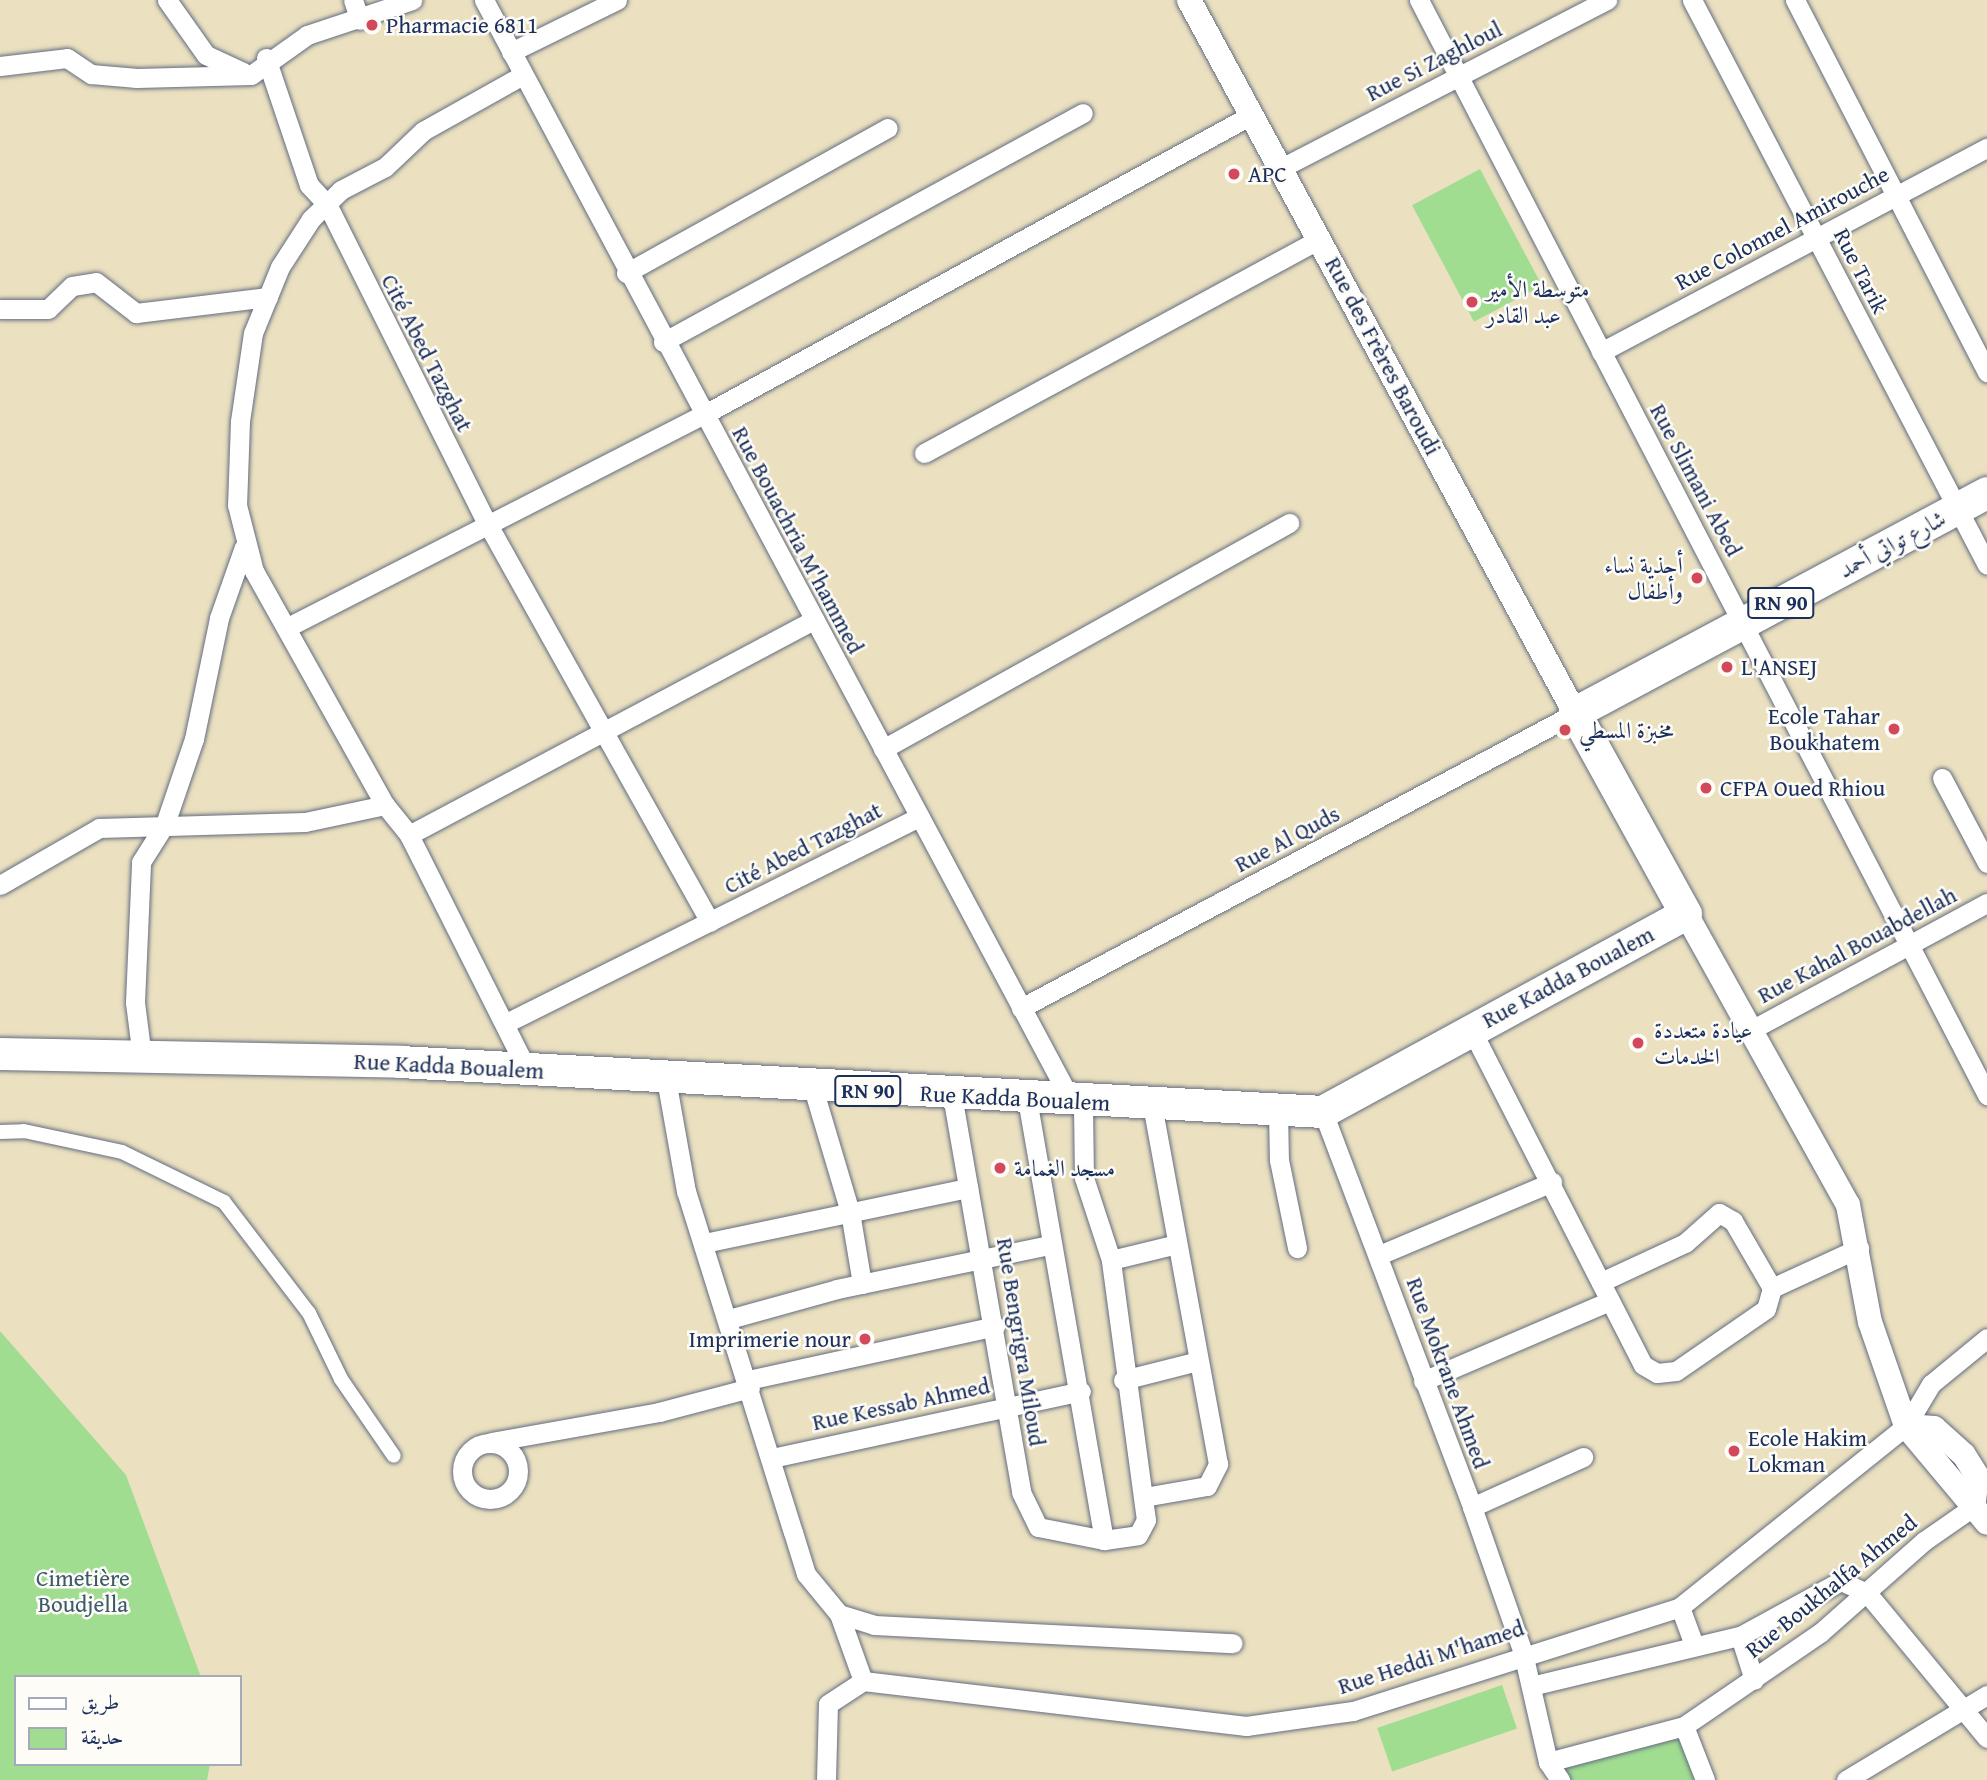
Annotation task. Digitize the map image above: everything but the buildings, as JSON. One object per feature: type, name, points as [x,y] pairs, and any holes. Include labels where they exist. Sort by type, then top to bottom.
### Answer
[{"type":"main road","name":"شارع تواتي أحمد","points":[[1575,713],[1987,493]]},
{"type":"main road","points":[[1575,713],[1686,914]]},
{"type":"main road","name":"Rue Kadda Boualem","points":[[0,1054],[527,1070],[1077,1102],[1323,1112],[1686,914]]},
{"type":"street","points":[[167,0],[206,55],[251,75]]},
{"type":"street","points":[[353,0],[360,20]]},
{"type":"street","points":[[0,66],[67,58],[91,74],[137,78],[251,75],[266,58],[307,35],[360,20],[412,0]]},
{"type":"street","name":"Rue Bouachria M'hammed","points":[[484,0],[521,76],[1021,1008],[1077,1102]]},
{"type":"street","points":[[511,52],[617,0]]},
{"type":"street","name":"Rue des Frères Baroudi","points":[[1189,0],[1283,167],[1575,713]]},
{"type":"street","name":"Rue Slimani Abed","points":[[1419,0],[1987,1095]]},
{"type":"street","name":"Rue Si Zaghloul","points":[[1283,167],[1607,0]]},
{"type":"street","name":"Rue Tarik","points":[[1692,0],[1987,565]]},
{"type":"street","points":[[1795,0],[1894,197],[1987,372]]},
{"type":"street","name":"Cité Abed Tazghat","points":[[266,58],[295,155],[327,204],[487,523],[607,733],[710,922]]},
{"type":"street","points":[[521,76],[423,131],[386,167],[327,204],[280,267],[253,333],[242,398],[237,505],[244,547],[384,805],[409,835],[506,1023],[527,1070]]},
{"type":"street","points":[[663,342],[1083,113]]},
{"type":"street","points":[[288,627],[703,415],[1253,114]]},
{"type":"street","points":[[626,273],[888,128]]},
{"type":"street","name":"Rue Colonnel Amirouche","points":[[1601,352],[1987,148]]},
{"type":"street","points":[[923,453],[1320,239]]},
{"type":"street","points":[[0,309],[48,309],[72,286],[96,282],[136,313],[268,297]]},
{"type":"street","points":[[883,749],[1289,523]]},
{"type":"street","points":[[142,1057],[135,1002],[141,862],[166,824],[244,547]]},
{"type":"street","points":[[409,835],[607,733],[814,621]]},
{"type":"street","name":"Rue Al Quds","points":[[1021,1008],[1575,713]]},
{"type":"street","points":[[1942,778],[1987,863]]},
{"type":"street","points":[[0,885],[99,828],[305,822],[384,805]]},
{"type":"street","name":"Cité Abed Tazghat","points":[[506,1023],[919,817]]},
{"type":"street","name":"Rue Kahal Bouabdellah","points":[[1751,1030],[1987,903]]},
{"type":"street","points":[[1686,914],[1848,1205],[1859,1248],[1874,1336],[1906,1426],[1980,1515]]},
{"type":"street","points":[[1471,1029],[1552,1182],[1610,1301],[1643,1365],[1667,1374],[1766,1309],[1772,1288],[1733,1221],[1719,1213],[1685,1243],[1601,1282]]},
{"type":"street","points":[[666,1079],[686,1191],[729,1319],[806,1574],[839,1614],[863,1681],[828,1704],[826,1780]]},
{"type":"street","points":[[813,1088],[850,1212],[862,1284]]},
{"type":"street","name":"Rue Bengrigra Miloud","points":[[952,1095],[968,1188],[986,1261],[1021,1492],[1038,1527],[1104,1540]]},
{"type":"street","points":[[1027,1099],[1050,1245],[1081,1391],[1104,1540],[1143,1532],[1144,1497],[1123,1380],[1111,1260],[1084,1178],[1077,1102]]},
{"type":"street","points":[[1144,1497],[1207,1486],[1218,1474],[1152,1104]]},
{"type":"street","points":[[1278,1110],[1279,1160],[1297,1248]]},
{"type":"street","name":"Rue Mokrane Ahmed","points":[[1323,1112],[1472,1507],[1522,1653],[1548,1762]]},
{"type":"street","points":[[0,1132],[24,1131],[122,1152],[224,1202],[310,1313],[341,1379],[394,1456]]},
{"type":"street","points":[[1379,1255],[1552,1182]]},
{"type":"street","points":[[704,1243],[968,1188]]},
{"type":"street","points":[[1111,1260],[1177,1244]]},
{"type":"street","points":[[729,1319],[862,1284],[986,1261],[1050,1245]]},
{"type":"street","points":[[1772,1288],[1859,1248]]},
{"type":"street","points":[[1423,1381],[1610,1301]]},
{"type":"street","points":[[491,1442],[659,1412],[749,1384],[995,1326]]},
{"type":"street","points":[[1906,1426],[1931,1384],[1987,1338]]},
{"type":"street","points":[[1123,1380],[1198,1361]]},
{"type":"street","name":"Rue Kessab Ahmed","points":[[772,1458],[1081,1391]]},
{"type":"street","points":[[1906,1426],[1934,1428],[1976,1458],[1980,1515]]},
{"type":"street","name":"Rue Heddi M'hamed","points":[[863,1681],[1246,1726],[1353,1711],[1522,1653],[1680,1607],[1906,1426]]},
{"type":"street","points":[[1472,1507],[1583,1457]]},
{"type":"street","name":"Rue Boukhalfa Ahmed","points":[[1548,1762],[1684,1726],[1754,1680],[1867,1592],[1980,1515]]},
{"type":"street","points":[[1531,1686],[1740,1636],[1826,1584],[1856,1584],[1867,1592],[1987,1738]]},
{"type":"street","points":[[1680,1607],[1694,1646]]},
{"type":"street","points":[[839,1614],[874,1625],[1233,1643]]},
{"type":"street","points":[[1740,1636],[1754,1680]]},
{"type":"street","points":[[1846,1780],[1987,1695]]},
{"type":"street","points":[[1684,1726],[1705,1780]]},
{"type":"street","points":[[1548,1762],[1560,1780]]},
{"type":"green space","points":[[1480,169],[1542,286],[1474,322],[1412,205]]},
{"type":"green space","name":"Cimetière Boudjella","points":[[0,1331],[126,1475],[200,1675],[14,1675],[14,1766],[210,1766],[207,1780],[0,1780]]},
{"type":"green space","points":[[1502,1685],[1517,1728],[1392,1771],[1377,1728]]},
{"type":"green space","points":[[1682,1733],[1699,1780],[1571,1780],[1562,1769]]},
{"type":"place","name":"Pharmacie 6811","points":[[372,25]]},
{"type":"place","name":"APC","points":[[1234,174]]},
{"type":"place","name":"متوسطة الأمير عبد القادر","points":[[1472,302]]},
{"type":"place","name":"أحذية نساء وأطفال","points":[[1697,578]]},
{"type":"place","name":"L'ANSEJ","points":[[1727,667]]},
{"type":"place","name":"Ecole Tahar Boukhatem","points":[[1894,729]]},
{"type":"place","name":"مخبزة المسطي","points":[[1565,730]]},
{"type":"place","name":"CFPA Oued Rhiou","points":[[1706,788]]},
{"type":"place","name":"عيادة متعددة الخدمات","points":[[1638,1043]]},
{"type":"place","name":"مسجد الغمامة","points":[[1000,1168]]},
{"type":"place","name":"Imprimerie nour","points":[[865,1339]]},
{"type":"place","name":"Ecole Hakim Lokman","points":[[1734,1451]]}]
